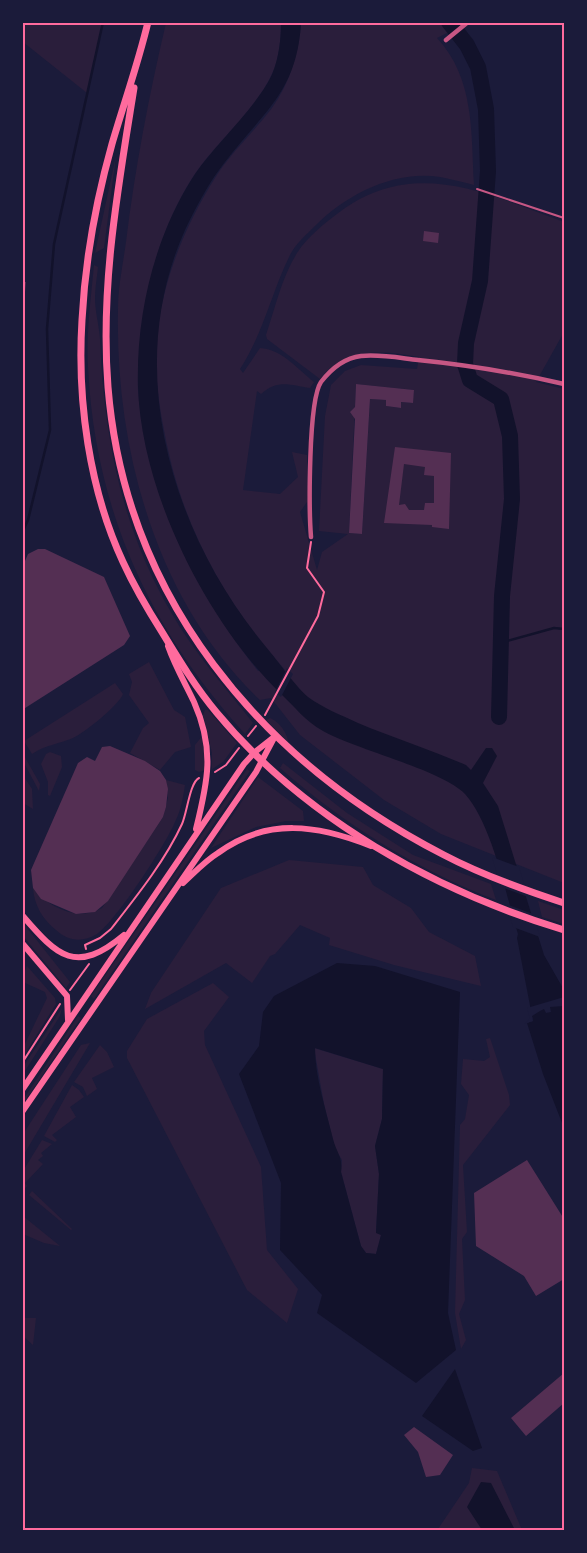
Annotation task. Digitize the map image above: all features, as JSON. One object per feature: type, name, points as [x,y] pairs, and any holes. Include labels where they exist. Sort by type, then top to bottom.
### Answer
[{"type":"main road","points":[[148,22],[138,63],[112,146],[95,223],[82,321],[84,406],[98,486],[122,560],[166,638],[196,685],[218,714],[263,760],[323,810],[381,850]]},
{"type":"main road","points":[[138,63],[112,226],[106,298],[108,389],[119,464],[131,506],[157,574],[177,611],[205,655],[230,688],[275,736],[325,780],[383,821],[447,857],[536,894],[564,903]]},
{"type":"main road","points":[[166,638],[177,671],[194,702],[206,734],[208,774],[195,835]]},
{"type":"main road","points":[[22,1090],[195,835],[255,752],[275,736]]},
{"type":"main road","points":[[22,1112],[263,760],[275,736]]},
{"type":"main road","points":[[176,888],[217,853],[258,833],[288,828],[308,828],[346,836],[381,850],[452,888],[564,930]]},
{"type":"main road","points":[[22,915],[47,944],[57,951],[70,956],[87,957],[109,947],[131,929]]},
{"type":"main road","points":[[22,943],[67,996],[68,1021]]},
{"type":"street","points":[[446,40],[467,24]]},
{"type":"street","points":[[312,537],[314,411],[320,384],[340,363],[360,356],[442,362],[564,384]]},
{"type":"lane","points":[[477,189],[497,194],[564,218]]},
{"type":"path","points":[[274,701],[318,616],[324,592],[307,568],[312,537]]},
{"type":"path","points":[[22,1063],[89,964],[85,945],[100,938],[111,929],[168,849],[184,817],[195,779]]},
{"type":"shaded area","points":[[22,23],[103,23],[87,93],[23,42]]},
{"type":"shaded area","points":[[166,23],[281,23],[280,42],[272,74],[245,115],[200,166],[172,215],[153,270],[145,309],[138,375],[143,429],[151,466],[177,539],[213,608],[258,671],[285,670],[242,616],[207,559],[193,529],[171,464],[164,430],[157,383],[156,348],[164,294],[185,234],[204,196],[221,169],[272,108],[284,88],[289,78],[298,45],[301,23],[446,23],[453,30],[437,38],[449,54],[465,89],[471,126],[474,185],[440,177],[406,177],[389,181],[357,194],[328,214],[291,252],[255,342],[240,369],[243,373],[260,348],[268,349],[289,360],[314,382],[310,388],[284,384],[273,386],[261,394],[257,391],[243,490],[280,494],[298,477],[292,452],[307,455],[307,502],[300,512],[317,570],[322,552],[348,534],[319,531],[325,416],[331,385],[345,371],[361,365],[417,369],[419,357],[378,352],[365,353],[341,361],[320,379],[267,339],[266,335],[283,282],[301,247],[317,230],[341,211],[369,195],[397,186],[424,183],[452,186],[479,192],[564,222],[564,332],[536,382],[564,389],[564,883],[441,834],[384,800],[300,735],[271,698],[260,700],[224,661],[194,617],[169,570],[149,520],[134,468],[124,415],[119,362],[118,309],[134,187]],"holes":[[[356,384],[414,390],[412,403],[401,402],[400,408],[386,406],[386,400],[370,399],[362,534],[349,533]]]},
{"type":"shaded area","points":[[281,23],[301,23],[293,67],[276,100],[225,162],[208,186],[185,230],[167,283],[158,338],[158,394],[167,449],[182,502],[205,554],[233,602],[266,647],[308,697],[358,723],[466,765],[471,770],[486,748],[492,748],[497,756],[483,783],[498,806],[544,955],[564,990],[564,1128],[543,1074],[527,1023],[533,1021],[517,938],[518,934],[497,861],[475,807],[465,794],[454,785],[438,777],[323,731],[306,719],[281,694],[253,664],[227,630],[204,592],[182,552],[165,511],[151,469],[142,427],[138,386],[138,358],[140,331],[151,276],[169,223],[195,174],[267,84],[277,60]]},
{"type":"shaded area","points":[[116,156],[104,248],[95,253]]},
{"type":"shaded area","points":[[94,265],[98,267],[95,303],[106,412],[118,481],[128,515],[154,581],[181,629],[200,657],[253,723],[245,734],[211,694],[181,652],[155,609],[133,564],[115,518],[102,470],[93,419],[88,367],[88,328]]},
{"type":"shaded area","points":[[149,662],[174,710],[185,717],[191,747],[175,752],[160,770],[130,753],[143,728],[149,723],[129,695],[132,682],[129,674]]},
{"type":"shaded area","points":[[115,683],[123,694],[115,705],[100,719],[73,738],[32,754],[24,741]]},
{"type":"shaded area","points":[[205,710],[208,710],[237,743],[223,762],[212,769],[212,753],[203,715]]},
{"type":"shaded area","points":[[270,718],[282,728],[288,742],[266,720]]},
{"type":"shaded area","points":[[203,735],[206,770],[199,772],[195,770],[195,745]]},
{"type":"shaded area","points":[[22,752],[40,784],[39,791],[23,761]]},
{"type":"shaded area","points":[[50,752],[61,756],[62,767],[50,796],[48,795],[48,782],[41,764],[46,754]]},
{"type":"shaded area","points":[[283,763],[347,813],[413,855],[491,884],[496,900],[438,875],[382,844],[304,789],[280,768]]},
{"type":"shaded area","points":[[247,769],[250,771],[94,999],[91,996]]},
{"type":"shaded area","points":[[22,774],[32,789],[33,809],[23,803]]},
{"type":"shaded area","points":[[258,777],[303,811],[304,821],[286,821],[256,827],[211,848]]},
{"type":"shaded area","points":[[166,780],[185,785],[182,804],[170,833],[151,864],[128,899],[97,934],[81,940],[65,937],[47,922],[40,912],[33,888],[47,902],[65,911],[84,914],[102,908],[163,817],[168,798]]},
{"type":"shaded area","points":[[289,860],[363,867],[373,885],[411,908],[429,932],[475,956],[481,986],[394,965],[329,945],[330,938],[300,925],[275,954],[270,956],[252,983],[226,963],[145,1009],[151,993],[221,888]]},
{"type":"shaded area","points":[[538,901],[564,910],[564,924],[542,917]]},
{"type":"shaded area","points":[[23,923],[70,982],[66,988],[23,936]]},
{"type":"shaded area","points":[[337,963],[375,966],[460,992],[448,1313],[456,1350],[416,1383],[317,1313],[322,1295],[280,1250],[281,1183],[239,1074],[259,1046],[263,1012],[274,996]],"holes":[[[315,1048],[383,1069],[382,1119],[375,1146],[379,1174],[376,1233],[381,1235],[376,1254],[366,1253],[361,1246],[341,1172],[340,1159],[321,1094]]]},
{"type":"shaded area","points":[[27,966],[55,998],[56,1004],[23,1057],[23,1048],[47,998],[45,992],[23,982],[23,975]]},
{"type":"shaded area","points":[[213,983],[229,997],[204,1031],[205,1045],[261,1167],[267,1250],[298,1289],[287,1323],[247,1290],[127,1058],[127,1051],[147,1019]]},
{"type":"shaded area","points":[[62,1008],[60,1016],[23,1074],[23,1067]]},
{"type":"shaded area","points":[[78,1016],[81,1018],[23,1104],[23,1100]]},
{"type":"shaded area","points":[[490,1038],[509,1095],[510,1105],[463,1165],[467,1232],[462,1239],[465,1300],[459,1314],[466,1340],[461,1349],[455,1313],[460,1125],[465,1119],[469,1095],[461,1084],[463,1059],[484,1061],[490,1057],[486,1039]]},
{"type":"shaded area","points":[[90,1043],[23,1156],[23,1134],[81,1045]]},
{"type":"shaded area","points":[[100,1045],[107,1052],[114,1067],[92,1078],[97,1089],[87,1096],[83,1087],[74,1082]]},
{"type":"shaded area","points":[[314,1048],[383,1069],[382,1119],[375,1146],[379,1174],[376,1232],[381,1235],[376,1254],[366,1253],[361,1246],[341,1172],[342,1160],[335,1148],[324,1104]]},
{"type":"shaded area","points":[[72,1085],[84,1097],[70,1107],[76,1117],[52,1135],[57,1140],[55,1142],[44,1136]]},
{"type":"shaded area","points":[[42,1140],[52,1144],[41,1153],[43,1156],[38,1160],[43,1164],[25,1183],[27,1186],[23,1191],[23,1171]]},
{"type":"shaded area","points":[[32,1191],[72,1229],[29,1195]]},
{"type":"shaded area","points":[[23,1216],[60,1246],[44,1243],[23,1234]]},
{"type":"shaded area","points":[[23,1311],[24,1318],[36,1318],[33,1345],[23,1336]]},
{"type":"shaded area","points":[[455,1369],[482,1448],[473,1451],[422,1416]]},
{"type":"shaded area","points":[[472,1468],[497,1471],[522,1530],[438,1529],[469,1483]]},
{"type":"shaded area","points":[[481,1482],[491,1483],[515,1530],[482,1530],[467,1507]]},
{"type":"pier","points":[[287,668],[293,674],[281,697],[275,692]]},
{"type":"pier","points":[[492,857],[519,867],[528,897],[501,887]]},
{"type":"pier","points":[[506,904],[533,914],[540,937],[513,927]]},
{"type":"pier","points":[[564,997],[564,1006],[550,1007],[551,1012],[546,1013],[544,1009],[532,1016],[533,1021],[524,1024],[530,1019],[527,1008]]},
{"type":"building","points":[[424,231],[439,233],[438,243],[423,241]]},
{"type":"building","points":[[22,282],[26,282],[24,302],[22,302]]},
{"type":"building","points":[[356,384],[414,390],[413,403],[401,402],[401,408],[386,406],[386,400],[370,399],[362,534],[349,533],[355,419],[350,412],[355,407]]},
{"type":"building","points":[[395,447],[451,453],[449,529],[432,527],[432,525],[384,523]],"holes":[[[404,464],[425,467],[424,475],[434,476],[434,503],[425,503],[424,510],[409,510],[405,504],[399,505]]]},
{"type":"building","points":[[38,549],[45,549],[104,577],[130,636],[124,645],[22,710],[22,568],[28,554]]},
{"type":"building","points":[[110,746],[145,761],[160,771],[166,780],[168,789],[166,807],[163,817],[108,901],[95,912],[76,914],[41,899],[33,888],[31,870],[78,763],[87,757],[95,761],[102,747]]},
{"type":"building","points":[[527,1160],[564,1219],[564,1279],[536,1296],[524,1276],[476,1246],[474,1193]]},
{"type":"building","points":[[564,1373],[564,1403],[526,1436],[511,1418]]},
{"type":"building","points":[[414,1427],[453,1455],[440,1475],[426,1477],[418,1452],[404,1435]]},
{"type":"waterway","points":[[22,533],[28,520],[50,430],[47,329],[54,244],[103,22]]},
{"type":"waterway","points":[[449,22],[467,45],[478,67],[486,109],[488,171],[480,281],[466,343],[465,364],[470,380],[501,399],[510,436],[512,499],[502,596],[499,717]]},
{"type":"waterway","points":[[500,643],[554,628],[564,629]]}]
